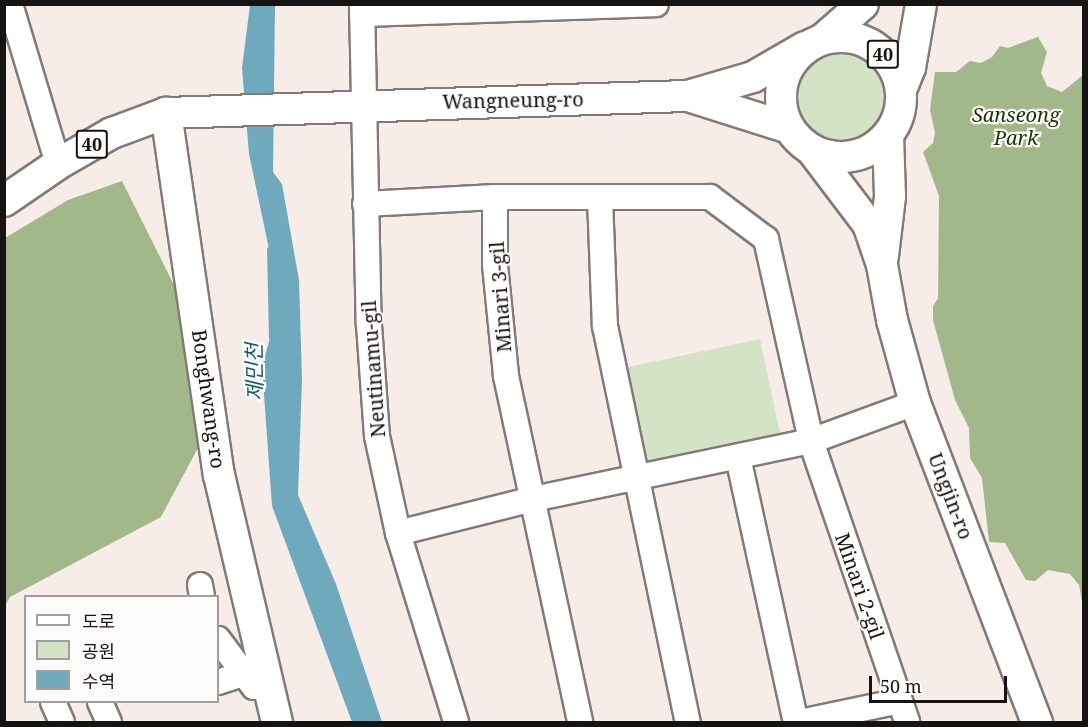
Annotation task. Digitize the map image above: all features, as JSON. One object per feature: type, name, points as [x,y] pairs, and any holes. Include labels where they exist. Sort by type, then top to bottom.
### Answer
[{"type":"main road","name":"40","points":[[789,128],[780,94],[783,76],[791,61],[862,4]]},
{"type":"main road","name":"40","points":[[688,96],[789,128],[811,149],[826,156],[852,156],[875,146],[888,135],[896,121],[901,90],[910,68],[921,4]]},
{"type":"main road","name":"40","points":[[688,96],[753,77],[814,43],[859,39],[875,47],[889,59],[901,90]]},
{"type":"main road","name":"Wangneung-ro","points":[[350,104],[688,96]]},
{"type":"main road","name":"40","points":[[4,201],[58,164],[112,133],[178,111],[350,104]]},
{"type":"main road","name":"Bonghwang-ro","points":[[178,111],[219,475],[255,678],[277,723]]},
{"type":"main road","points":[[882,265],[890,196],[888,135]]},
{"type":"main road","points":[[811,149],[868,224],[882,265]]},
{"type":"main road","name":"Ungjin-ro","points":[[882,265],[892,320],[915,403],[1037,723]]},
{"type":"street","points":[[10,4],[58,164]]},
{"type":"street","points":[[362,9],[656,4]]},
{"type":"street","name":"Neutinamu-gil","points":[[362,9],[350,104],[365,204],[376,436],[398,533],[456,723]]},
{"type":"street","points":[[365,204],[495,197],[710,197],[766,239],[811,441]]},
{"type":"street","name":"Minari 3-gil","points":[[495,197],[495,266],[506,376],[533,499]]},
{"type":"street","points":[[600,198],[605,326],[688,723]]},
{"type":"street","points":[[398,533],[533,499],[811,441],[915,403]]},
{"type":"street","name":"Minari 2-gil","points":[[738,457],[798,723],[904,712],[811,441]]},
{"type":"street","points":[[533,499],[580,723]]},
{"type":"street","name":"Bonghwang-ro","points":[[219,640],[255,678]]},
{"type":"street","points":[[219,682],[255,678]]},
{"type":"street","points":[[53,703],[62,723]]},
{"type":"green space","name":"Sanseong Park","points":[[1038,37],[1047,52],[1041,73],[1047,86],[1062,92],[1083,75],[1083,607],[1079,585],[1070,574],[1048,570],[1035,581],[1026,580],[1005,543],[989,542],[982,478],[970,458],[969,428],[955,400],[933,320],[933,306],[938,298],[939,196],[923,152],[933,143],[935,133],[930,110],[935,72],[956,72],[970,61],[981,63],[992,57],[1000,46],[1008,48]]},
{"type":"green space","points":[[833,45],[851,45],[869,53],[882,66],[890,84],[887,112],[869,133],[851,141],[833,141],[815,133],[802,120],[794,102],[794,84],[802,66],[815,53]]},
{"type":"green space","points":[[122,181],[176,289],[199,446],[161,517],[10,597],[5,606],[5,238],[68,200]]},
{"type":"green space","points":[[760,339],[782,441],[635,472],[613,370]]},
{"type":"water","name":"제민천","points":[[250,5],[275,5],[273,172],[282,184],[299,280],[302,379],[298,495],[336,584],[382,722],[352,722],[272,506],[262,367],[271,334],[270,254],[249,154],[242,68]]},
{"type":"waterway","name":"제민천","points":[[269,249],[271,338]]}]
